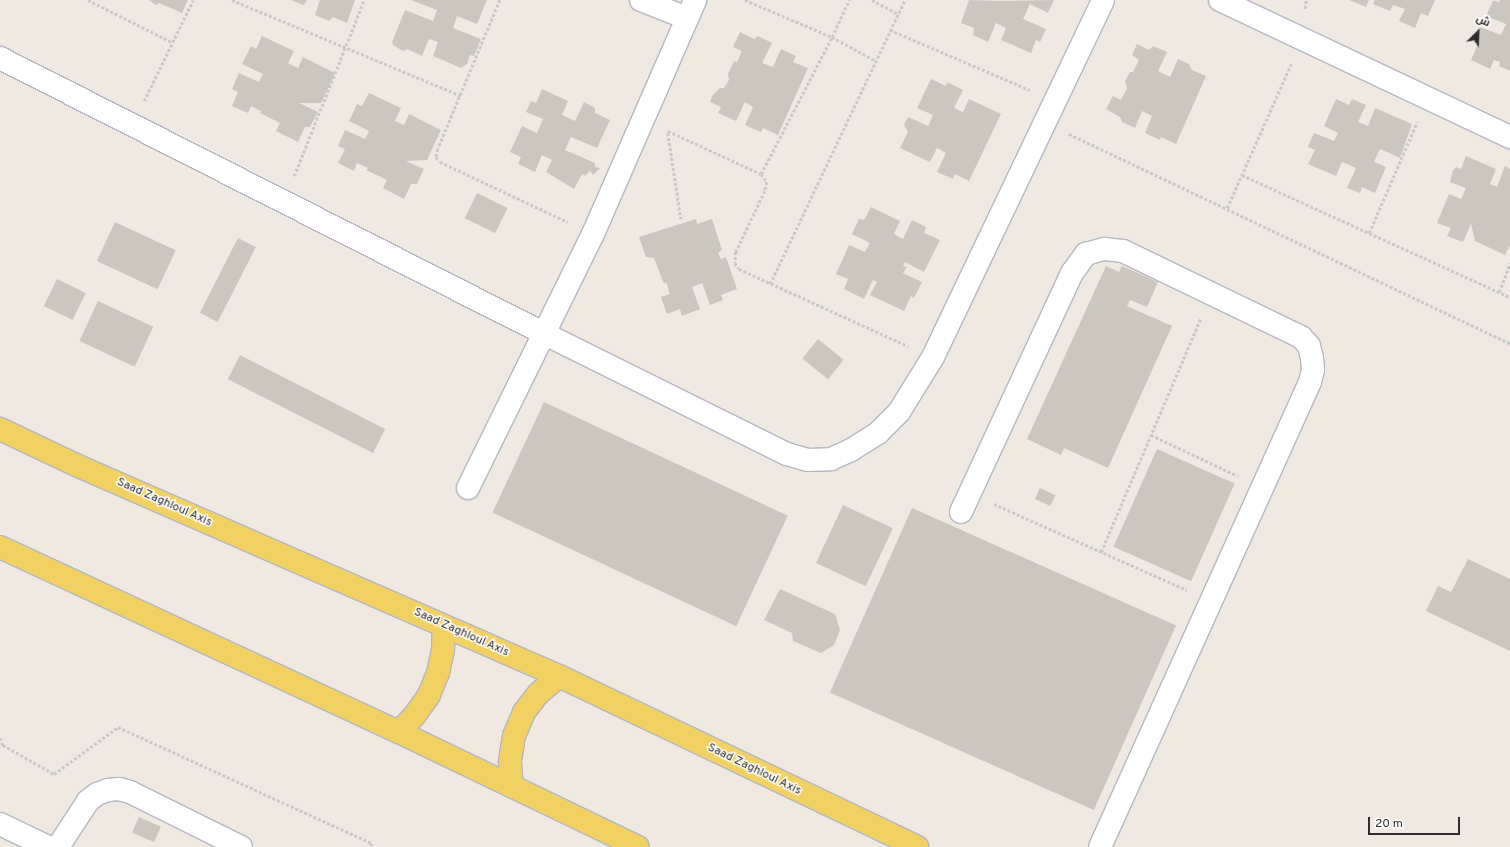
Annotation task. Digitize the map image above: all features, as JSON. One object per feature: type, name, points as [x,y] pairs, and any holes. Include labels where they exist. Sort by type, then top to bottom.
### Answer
[{"type":"main road","name":"Saad Zaghloul Axis","points":[[0,429],[83,468],[559,676],[917,847]]},
{"type":"main road","points":[[0,547],[399,732],[638,847]]},
{"type":"main road","points":[[399,732],[415,715],[432,688],[438,674],[443,650],[444,626]]},
{"type":"main road","points":[[512,786],[510,761],[514,736],[524,712],[539,692],[559,676]]},
{"type":"street","points":[[468,488],[593,234],[644,120],[691,9],[641,0]]},
{"type":"street","points":[[0,58],[545,334],[787,454],[808,460],[831,459],[851,450],[878,433],[900,412],[933,357],[1056,102],[1103,0]]},
{"type":"street","points":[[1220,0],[1510,137]]},
{"type":"street","points":[[965,502],[1072,273],[1086,254],[1104,249],[1122,250],[1301,337],[1309,346],[1313,370],[1310,382],[1100,847]]},
{"type":"street","points":[[58,847],[88,801],[97,794],[108,790],[119,789],[130,792],[241,847]]},
{"type":"street","points":[[0,824],[48,847]]},
{"type":"path","points":[[88,0],[172,42]]},
{"type":"path","points":[[132,125],[193,0]]},
{"type":"path","points":[[232,0],[460,96]]},
{"type":"path","points":[[284,201],[364,0]]},
{"type":"path","points":[[500,0],[436,157],[440,162],[593,234]]},
{"type":"path","points":[[745,0],[832,37],[876,61]]},
{"type":"path","points":[[761,174],[832,37],[849,0]]},
{"type":"path","points":[[872,0],[898,14]]},
{"type":"path","points":[[770,284],[905,0]]},
{"type":"path","points":[[1227,208],[1302,39],[1306,0]]},
{"type":"path","points":[[890,30],[1056,102]]},
{"type":"path","points":[[1369,233],[1428,98]]},
{"type":"path","points":[[644,120],[761,174],[767,182],[765,191],[736,252],[735,263],[739,269],[933,357]]},
{"type":"path","points":[[1046,123],[1510,343]]},
{"type":"path","points":[[668,130],[681,219]]},
{"type":"path","points":[[1242,175],[1510,297]]},
{"type":"path","points":[[1499,292],[1510,263]]},
{"type":"path","points":[[1101,552],[1212,294]]},
{"type":"path","points":[[1151,435],[1262,488]]},
{"type":"path","points":[[965,502],[1101,552],[1211,601]]},
{"type":"path","points":[[0,738],[3,745],[54,774],[118,727],[372,843],[372,847]]},
{"type":"building","points":[[149,0],[188,0],[182,13],[159,3],[156,5]]},
{"type":"building","points":[[291,0],[307,0],[304,5]]},
{"type":"building","points":[[320,0],[355,0],[347,23],[333,17],[329,21],[315,15]]},
{"type":"building","points":[[411,0],[487,0],[477,24],[457,16],[453,28],[481,39],[474,56],[470,55],[467,64],[461,68],[433,56],[438,42],[429,39],[422,56],[407,49],[403,51],[393,45],[392,42],[405,10],[433,21],[437,10]]},
{"type":"building","points":[[969,0],[1054,0],[1048,13],[1030,4],[1023,19],[1046,29],[1040,42],[1036,40],[1031,53],[1001,40],[1006,28],[996,23],[988,42],[973,35],[974,28],[961,23]]},
{"type":"building","points":[[1349,0],[1369,0],[1366,7]]},
{"type":"building","points":[[1375,0],[1435,0],[1428,16],[1421,13],[1415,28],[1399,21],[1405,9],[1393,5],[1390,11],[1373,4]]},
{"type":"building","points":[[1500,0],[1510,0],[1510,71],[1499,66],[1500,62],[1494,60],[1490,69],[1471,60],[1478,44],[1473,42],[1480,27],[1501,35],[1506,24],[1486,16],[1493,1],[1499,2]]},
{"type":"building","points":[[740,32],[754,39],[758,36],[772,43],[762,63],[773,67],[781,49],[796,56],[793,62],[808,68],[778,135],[763,128],[761,132],[745,125],[753,107],[745,102],[736,121],[718,113],[721,107],[710,102],[712,96],[720,88],[724,88],[729,80],[728,74],[734,61],[737,62],[742,51],[733,47]]},
{"type":"building","points":[[262,36],[294,51],[288,63],[298,68],[303,57],[335,73],[321,103],[299,103],[318,112],[310,127],[305,127],[298,142],[276,131],[280,123],[260,113],[261,111],[251,106],[248,113],[232,106],[238,92],[232,89],[239,73],[259,82],[263,74],[242,64],[251,46],[256,49]]},
{"type":"building","points":[[1137,44],[1149,50],[1153,46],[1167,52],[1158,71],[1170,77],[1178,59],[1189,64],[1192,70],[1206,76],[1176,144],[1161,137],[1160,140],[1145,133],[1152,116],[1142,111],[1135,128],[1122,122],[1120,117],[1106,109],[1113,96],[1121,100],[1127,88],[1125,81],[1130,72],[1133,72],[1139,60],[1132,55]]},
{"type":"building","points":[[931,79],[946,86],[947,82],[963,90],[954,108],[963,112],[969,99],[1001,114],[969,181],[955,174],[953,179],[937,172],[946,153],[937,148],[930,162],[900,148],[908,132],[904,125],[908,117],[928,126],[933,115],[917,108]]},
{"type":"building","points":[[542,89],[568,101],[562,115],[575,121],[584,102],[595,108],[595,113],[610,120],[597,148],[571,137],[565,150],[595,163],[595,167],[600,168],[593,175],[590,171],[585,176],[582,174],[574,189],[546,172],[552,160],[542,155],[535,172],[518,164],[521,157],[510,152],[522,126],[537,133],[543,119],[526,112],[531,101],[536,103]]},
{"type":"building","points":[[369,93],[401,108],[395,121],[404,125],[409,114],[441,130],[427,160],[406,161],[424,169],[417,184],[411,184],[404,199],[383,188],[387,180],[366,170],[368,168],[357,163],[354,171],[338,163],[345,149],[338,146],[345,130],[365,139],[369,131],[349,121],[357,104],[362,106]]},
{"type":"building","points":[[1336,99],[1349,105],[1352,99],[1366,105],[1358,122],[1368,126],[1375,108],[1412,124],[1400,158],[1380,149],[1374,162],[1386,167],[1375,193],[1362,187],[1360,193],[1347,188],[1356,168],[1342,162],[1336,176],[1308,164],[1315,150],[1308,147],[1314,133],[1334,141],[1338,133],[1324,126]]},
{"type":"building","points":[[1466,156],[1496,169],[1490,184],[1497,187],[1505,166],[1510,169],[1510,245],[1505,255],[1475,241],[1471,224],[1463,242],[1447,236],[1451,228],[1437,223],[1449,194],[1461,199],[1466,188],[1450,182],[1453,170],[1456,167],[1461,169]]},
{"type":"building","points":[[477,193],[508,208],[495,233],[465,218]]},
{"type":"building","points":[[871,207],[900,221],[894,234],[903,239],[912,220],[926,227],[924,233],[940,240],[924,272],[905,262],[903,266],[907,267],[903,273],[922,282],[914,298],[911,296],[904,311],[870,295],[877,282],[873,280],[864,299],[844,289],[848,279],[836,274],[849,245],[865,252],[870,243],[852,234],[859,219],[864,220]]},
{"type":"building","points":[[696,219],[697,224],[712,219],[722,250],[718,253],[721,259],[726,257],[737,289],[721,295],[723,300],[710,305],[702,283],[692,287],[700,309],[682,316],[680,309],[667,314],[661,297],[670,294],[666,282],[664,284],[654,258],[646,257],[639,237]]},
{"type":"building","points":[[115,222],[176,250],[158,289],[97,261]]},
{"type":"building","points":[[238,238],[256,247],[218,322],[200,313]]},
{"type":"building","points":[[1106,266],[1119,272],[1122,266],[1158,282],[1147,307],[1130,300],[1127,306],[1172,326],[1108,468],[1064,448],[1061,455],[1027,439]]},
{"type":"building","points":[[57,279],[86,293],[73,320],[44,306]]},
{"type":"building","points":[[98,301],[153,327],[135,367],[79,341]]},
{"type":"building","points":[[818,339],[844,360],[828,379],[802,358]]},
{"type":"building","points":[[240,355],[385,429],[373,453],[228,379]]},
{"type":"building","points":[[544,402],[788,516],[736,626],[492,513]]},
{"type":"building","points":[[1157,449],[1235,484],[1191,581],[1113,547]]},
{"type":"building","points":[[1040,488],[1055,495],[1050,506],[1035,499]]},
{"type":"building","points":[[843,505],[893,528],[866,586],[816,563]]},
{"type":"building","points":[[912,508],[1176,626],[1094,810],[830,693]]},
{"type":"building","points":[[1468,559],[1510,579],[1510,651],[1426,611],[1438,586],[1451,592]]},
{"type":"building","points":[[780,589],[835,614],[840,630],[834,645],[821,653],[793,641],[792,633],[764,620]]},
{"type":"building","points":[[139,817],[161,827],[154,842],[132,833]]}]
